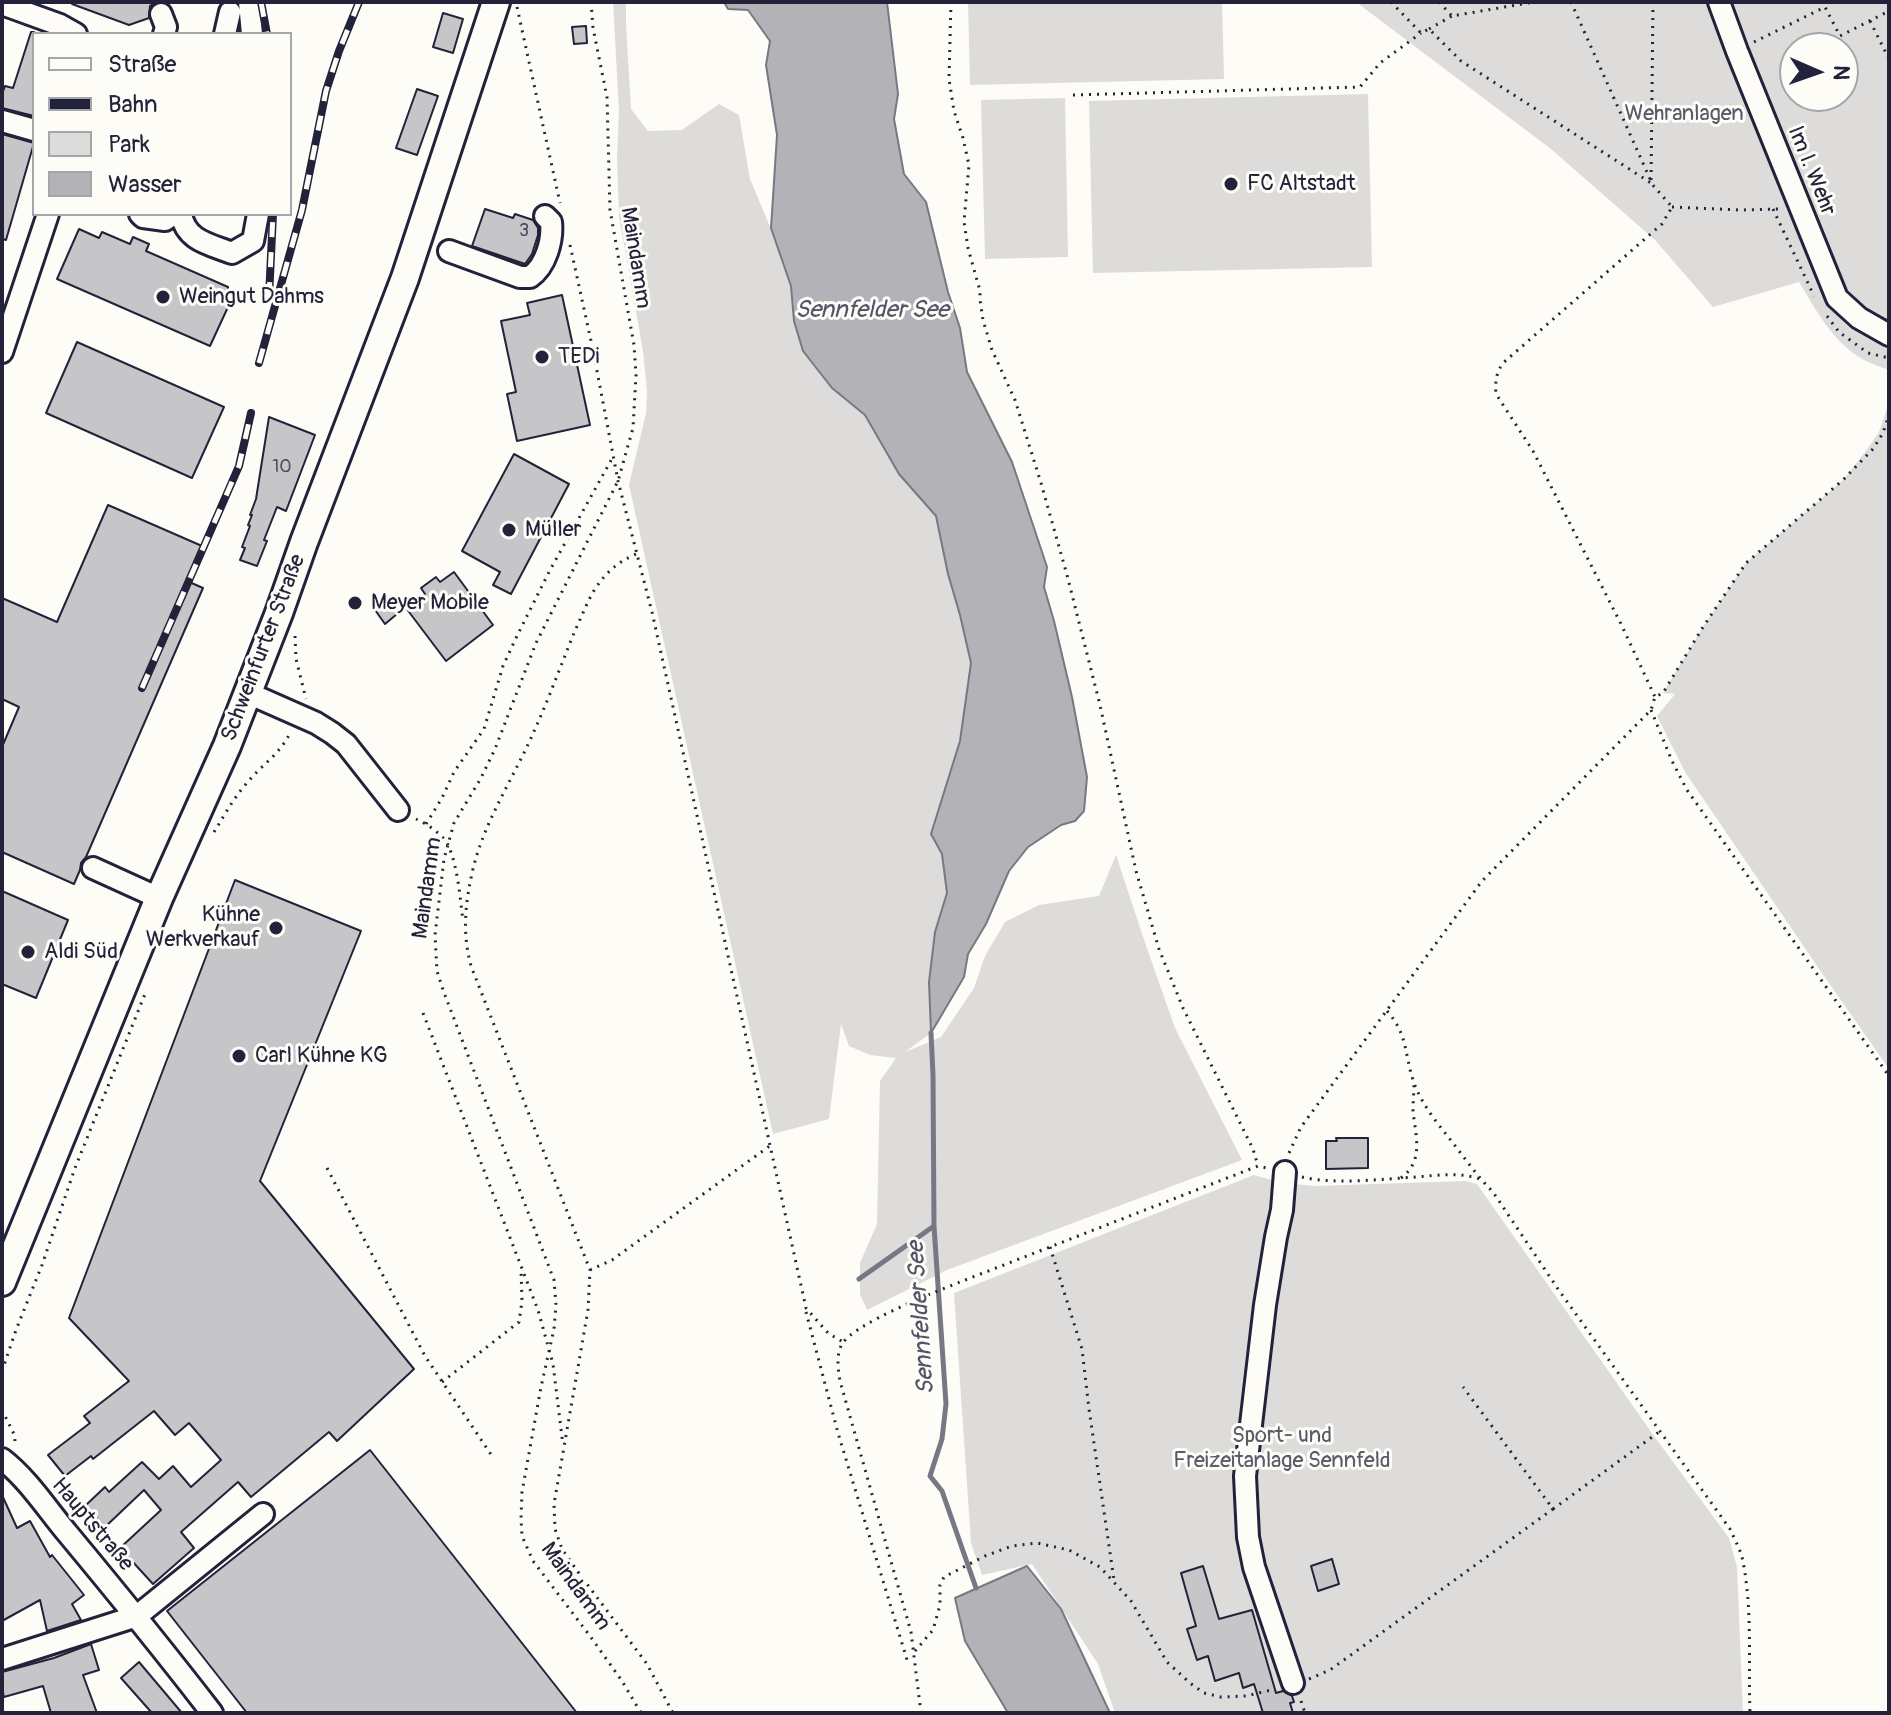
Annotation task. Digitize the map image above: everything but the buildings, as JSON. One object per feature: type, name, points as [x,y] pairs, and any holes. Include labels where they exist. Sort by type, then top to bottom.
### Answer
[{"type":"main road","name":"Schweinfurter Straße","points":[[2,1282],[159,898],[222,757],[279,613],[405,278],[496,2]]},
{"type":"street","points":[[249,2],[252,32]]},
{"type":"street","name":"Im I. Wehr","points":[[1719,2],[1837,298],[1859,318],[1889,335]]},
{"type":"street","points":[[3,6],[72,32]]},
{"type":"street","points":[[225,32],[230,12]]},
{"type":"street","points":[[2,121],[32,129]]},
{"type":"street","points":[[2,352],[10,300],[47,216]]},
{"type":"street","points":[[142,216],[165,220],[170,216]]},
{"type":"street","points":[[181,216],[183,226],[199,241],[232,253],[253,241],[258,216]]},
{"type":"street","points":[[449,251],[520,277],[530,277],[541,266],[552,234],[551,222],[545,216]]},
{"type":"street","points":[[248,693],[332,733],[346,744],[398,810]]},
{"type":"street","points":[[93,868],[159,898]]},
{"type":"street","points":[[1285,1172],[1282,1210],[1265,1305],[1245,1476],[1248,1537],[1254,1567],[1293,1683]]},
{"type":"street","name":"Hauptstraße","points":[[5,1463],[137,1616],[212,1713]]},
{"type":"street","points":[[2,1659],[137,1616],[263,1514]]},
{"type":"path","name":"Maindamm","points":[[591,2],[608,107],[610,210],[634,345],[633,428],[618,481],[536,643],[495,749],[454,823],[442,872],[435,935],[437,971],[554,1280],[554,1329],[522,1492],[522,1536],[533,1561],[622,1681],[641,1713]]},
{"type":"path","points":[[951,2],[949,79],[969,165],[964,222],[980,291],[983,320],[992,350],[1015,400],[1067,575],[1100,705],[1136,871],[1159,949],[1183,1008],[1239,1119],[1258,1166]]},
{"type":"path","points":[[1391,2],[1421,33]]},
{"type":"path","points":[[1439,2],[1452,16]]},
{"type":"path","points":[[1073,95],[1360,87],[1380,63],[1421,33],[1452,16],[1534,2]]},
{"type":"path","points":[[1571,2],[1651,183]]},
{"type":"path","points":[[1651,183],[1653,2]]},
{"type":"path","points":[[1737,51],[1825,7],[1840,36],[1889,11]]},
{"type":"path","points":[[1870,21],[1889,59]]},
{"type":"path","points":[[1429,29],[1461,61],[1651,183],[1672,207],[1762,210],[1800,205]]},
{"type":"path","points":[[1285,1172],[1287,1156],[1301,1127],[1482,881],[1651,710],[1655,697],[1622,626],[1540,464],[1496,394],[1495,384],[1503,363],[1662,224],[1672,207]]},
{"type":"path","points":[[1655,697],[1663,693],[1746,563],[1843,480],[1873,449],[1889,415]]},
{"type":"path","points":[[426,824],[454,772],[484,729],[503,666],[516,638],[614,455]]},
{"type":"path","points":[[618,481],[652,612],[806,1308],[838,1433],[908,1663]]},
{"type":"path","points":[[464,927],[481,842],[536,727],[580,620],[594,590],[608,572],[619,561],[636,554]]},
{"type":"path","points":[[1651,710],[1687,790],[1889,1076]]},
{"type":"path","points":[[398,810],[426,824],[448,844],[471,966],[590,1270],[588,1310],[554,1504],[558,1539],[578,1572],[647,1664],[673,1713]]},
{"type":"path","points":[[1387,1010],[1403,1035],[1414,1081],[1428,1110],[1493,1192],[1531,1251],[1730,1529],[1741,1555],[1748,1610],[1750,1713]]},
{"type":"path","points":[[423,1013],[538,1310],[549,1347],[564,1451]]},
{"type":"path","points":[[1401,1178],[1413,1165],[1417,1153],[1414,1081]]},
{"type":"path","points":[[590,1270],[612,1260],[771,1145]]},
{"type":"path","points":[[921,1713],[915,1651],[837,1365],[843,1342],[855,1330],[960,1282],[1258,1166],[1327,1180],[1464,1174],[1480,1179]]},
{"type":"path","points":[[327,1168],[425,1356],[494,1459]]},
{"type":"path","points":[[1050,1247],[1082,1349],[1115,1582]]},
{"type":"path","points":[[442,1382],[519,1322],[521,1266]]},
{"type":"path","points":[[806,1308],[828,1333],[843,1342]]},
{"type":"path","points":[[1463,1387],[1553,1509]]},
{"type":"path","points":[[2,1410],[14,1434],[16,1448],[5,1463]]},
{"type":"path","points":[[915,1651],[933,1630],[944,1577],[1012,1546],[1037,1543],[1069,1550],[1100,1567],[1131,1601],[1167,1662],[1204,1693],[1221,1697],[1246,1696],[1317,1677],[1659,1432]]},
{"type":"green space","points":[[613,2],[626,2],[631,109],[648,131],[682,130],[719,104],[739,115],[750,179],[783,258],[791,286],[794,321],[832,388],[865,415],[899,474],[936,516],[971,663],[960,741],[931,834],[942,854],[947,893],[935,932],[929,982],[931,1033],[905,1052],[941,1037],[974,988],[985,956],[1005,922],[1039,905],[1099,896],[1116,855],[1175,1028],[1242,1160],[947,1270],[867,1310],[860,1294],[860,1263],[877,1224],[880,1081],[896,1058],[870,1055],[849,1046],[841,1024],[829,1119],[773,1134],[629,485],[646,413],[647,391],[643,351],[619,217],[619,111]]},
{"type":"green space","points":[[968,2],[1222,2],[1224,79],[970,85]]},
{"type":"green space","name":"Wehranlagen","points":[[1356,2],[1889,2],[1889,370],[1862,359],[1840,342],[1799,282],[1713,307],[1655,240],[1551,149]]},
{"type":"green space","name":"FC Altstadt","points":[[1368,94],[1372,267],[1093,273],[1089,101]]},
{"type":"green space","points":[[1065,98],[1068,257],[985,259],[981,100]]},
{"type":"green space","points":[[1889,403],[1889,1069],[1685,772],[1657,716],[1675,694],[1663,693],[1746,563],[1843,480],[1879,432]]},
{"type":"green space","name":"Sport- und Freizeitanlage Sennfeld","points":[[1254,1175],[1283,1183],[1316,1186],[1465,1181],[1477,1184],[1729,1538],[1737,1567],[1743,1713],[1115,1713],[1098,1664],[1032,1564],[982,1575],[971,1543],[954,1293]]},
{"type":"water","name":"Sennfelder See","points":[[724,2],[887,2],[898,94],[894,119],[904,174],[926,202],[960,328],[967,372],[1012,462],[1047,567],[1044,587],[1072,697],[1087,777],[1084,811],[1075,821],[1061,825],[1028,847],[1009,871],[986,924],[968,954],[964,977],[931,1033],[929,982],[935,932],[947,893],[942,854],[931,834],[960,741],[971,663],[936,516],[899,474],[865,415],[832,388],[803,351],[794,321],[791,286],[771,228],[777,135],[766,65],[770,41],[748,10],[728,9]]},
{"type":"water","points":[[1027,1566],[1061,1609],[1110,1713],[1008,1713],[965,1641],[955,1598]]},
{"type":"waterway","name":"Sennfelder See","points":[[931,1033],[934,1226],[946,1404],[942,1439],[930,1476],[942,1491],[976,1588]]},
{"type":"waterway","points":[[859,1279],[934,1226]]},
{"type":"railway","points":[[261,2],[267,32]]},
{"type":"railway","points":[[259,363],[302,210],[326,91],[359,2]]},
{"type":"railway","points":[[269,297],[273,216]]},
{"type":"railway","points":[[142,688],[239,466],[251,413]]},
{"type":"place","name":"FC Altstadt","points":[[1231,184]]},
{"type":"place","name":"Weingut Dahms","points":[[163,297]]},
{"type":"place","name":"TEDi","points":[[542,357]]},
{"type":"place","name":"Müller","points":[[509,530]]},
{"type":"place","name":"Meyer Mobile","points":[[355,603]]},
{"type":"place","name":"Kühne Werkverkauf","points":[[276,928]]},
{"type":"place","name":"Aldi Süd","points":[[28,952]]},
{"type":"place","name":"Carl Kühne KG","points":[[239,1056]]}]
